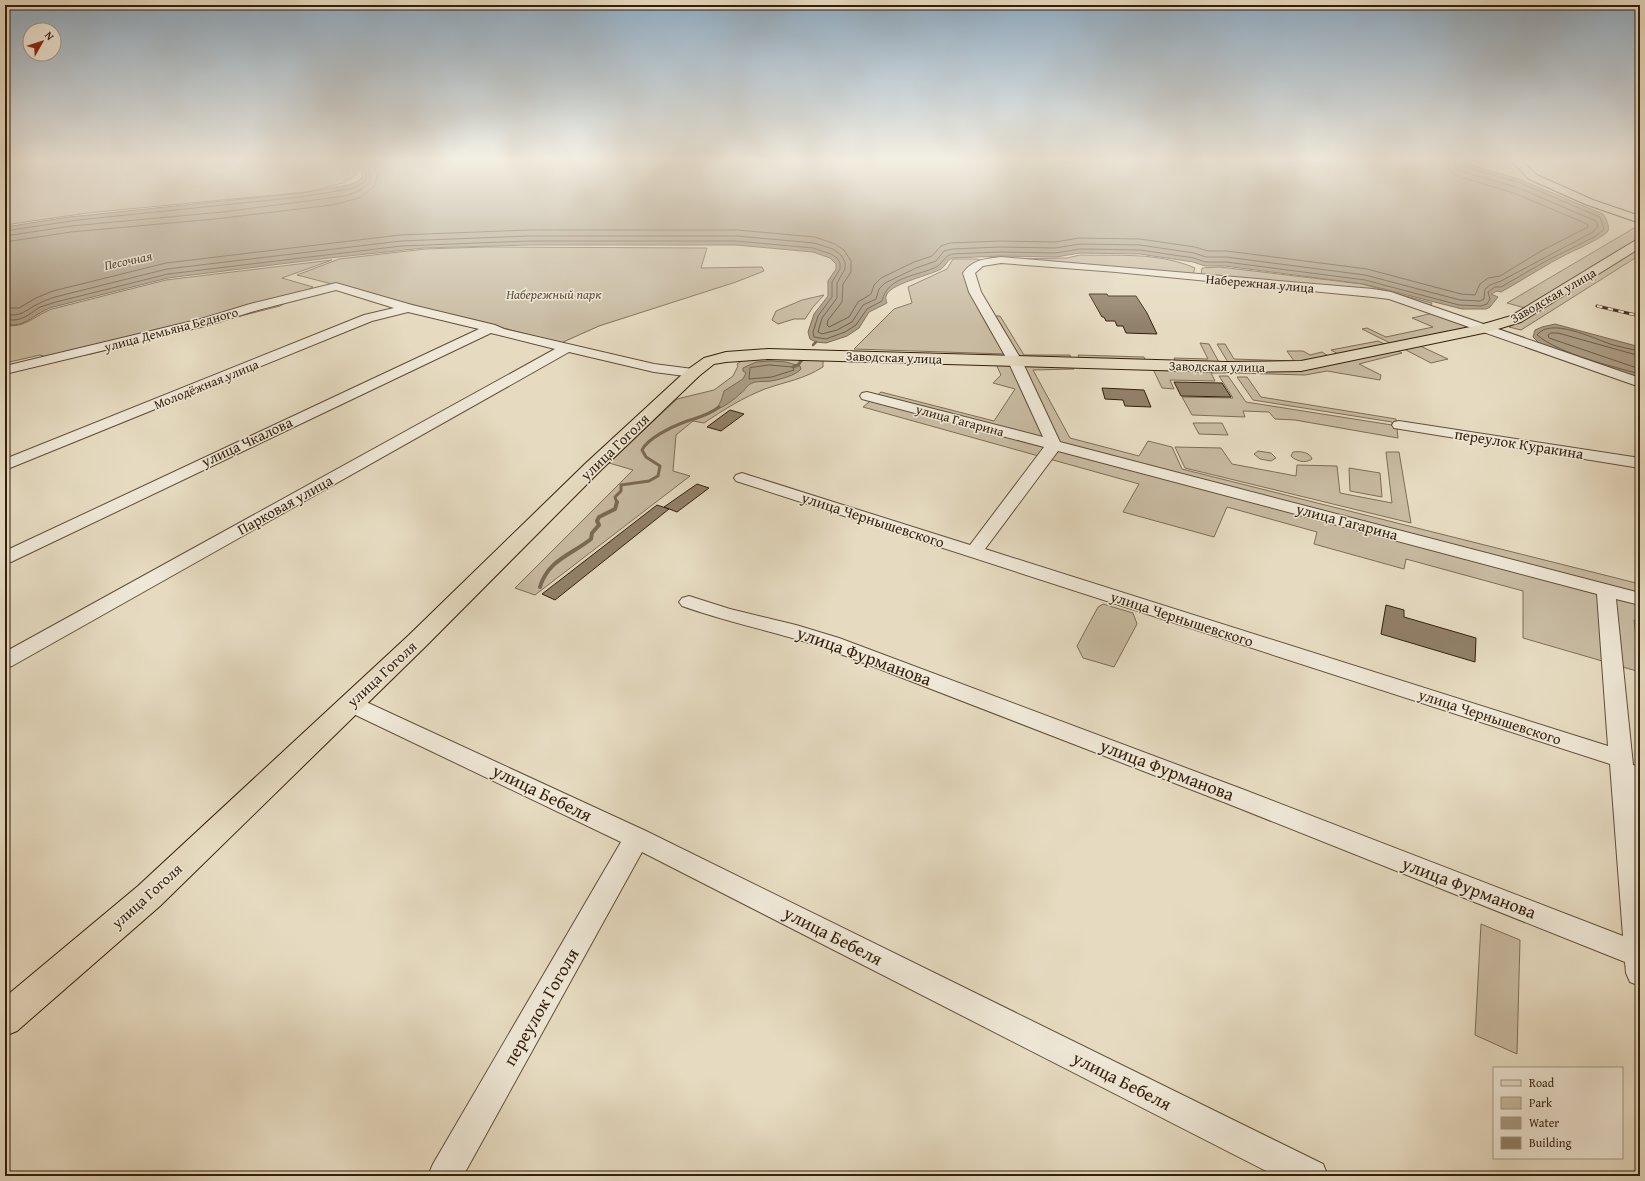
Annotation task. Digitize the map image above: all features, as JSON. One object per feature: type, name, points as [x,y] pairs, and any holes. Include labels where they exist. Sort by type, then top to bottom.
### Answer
[{"type":"main road","points":[[1629,216],[1640,220]]},
{"type":"main road","name":"Заводская улица","points":[[768,354],[1270,368],[1301,366],[1483,329],[1516,320],[1640,243]]},
{"type":"main road","name":"улица Гоголя","points":[[5,1019],[149,896],[417,641],[593,468],[693,373],[709,362],[726,357],[768,354]]},
{"type":"street","name":"Набережная улица","points":[[1015,361],[975,292],[969,273],[973,267],[983,262],[1001,260],[1116,269],[1373,293],[1391,296],[1640,383]]},
{"type":"street","name":"улица Демьяна Бедного","points":[[5,370],[205,322],[254,306],[336,286],[408,308]]},
{"type":"street","points":[[408,308],[566,348],[654,368],[693,373]]},
{"type":"street","name":"Молодёжная улица","points":[[5,465],[368,318],[408,308]]},
{"type":"street","name":"улица Чкалова","points":[[5,558],[491,328]]},
{"type":"street","name":"Парковая улица","points":[[5,661],[566,348]]},
{"type":"street","points":[[974,552],[1054,445],[1015,361]]},
{"type":"street","name":"улица Гагарина","points":[[867,396],[1640,598]]},
{"type":"street","name":"переулок Куракина","points":[[1399,425],[1640,464]]},
{"type":"street","name":"улица Чернышевского","points":[[742,478],[974,552],[1628,768]]},
{"type":"street","points":[[1606,590],[1628,768],[1639,961]]},
{"type":"street","name":"улица Фурманова","points":[[689,602],[707,609],[807,634],[832,643],[1227,793],[1639,961]]},
{"type":"street","name":"улица Бебеля","points":[[351,703],[637,838],[1311,1176]]},
{"type":"street","name":"переулок Гоголя","points":[[446,1176],[637,838]]},
{"type":"green space","points":[[5,216],[66,216],[5,225]]},
{"type":"green space","points":[[1634,228],[1640,229],[1640,238],[1525,308],[1507,303]]},
{"type":"green space","points":[[1640,246],[1640,255],[1521,330],[1509,327]]},
{"type":"green space","name":"Набережный парк","points":[[486,247],[707,248],[701,268],[762,267],[764,271],[736,282],[599,326],[561,343],[297,275],[339,259],[425,249]]},
{"type":"green space","points":[[1080,255],[1124,255],[1153,257],[1167,259],[1195,268],[1193,274],[1016,259],[1067,258]]},
{"type":"green space","points":[[953,259],[978,259],[981,261],[969,266],[965,273],[1005,354],[854,349],[894,309],[912,303],[908,287],[947,269]]},
{"type":"green space","points":[[332,260],[282,278],[313,287],[280,306],[91,354],[56,360],[40,355],[5,363],[5,325],[12,326],[30,321],[52,309],[166,280]]},
{"type":"green space","points":[[1220,267],[1362,284],[1432,303],[1431,305],[1426,306],[1391,295],[1201,275],[1202,268]]},
{"type":"green space","points":[[824,295],[805,319],[794,319],[778,324],[772,320],[776,311],[802,300]]},
{"type":"green space","points":[[1433,313],[1470,328],[1392,344],[1362,329],[1367,328],[1386,337],[1433,327],[1412,318]]},
{"type":"green space","points":[[994,316],[1000,316],[1024,355],[1070,355],[1071,360],[1018,359]]},
{"type":"green space","points":[[1378,341],[1387,345],[1340,355],[1331,350]]},
{"type":"green space","points":[[1200,343],[1209,344],[1220,364],[1176,363],[1174,358],[1208,359]]},
{"type":"green space","points":[[1217,344],[1225,344],[1234,359],[1294,361],[1287,351],[1303,351],[1310,355],[1322,352],[1330,357],[1299,363],[1229,364]]},
{"type":"green space","points":[[1418,345],[1448,359],[1431,363],[1402,348]]},
{"type":"green space","points":[[1395,349],[1402,353],[1359,364],[1381,375],[1380,380],[1327,371],[1305,375],[1235,373],[1232,369],[1273,370]]},
{"type":"green space","points":[[1078,355],[1144,357],[1146,361],[1080,360]]},
{"type":"green space","points":[[760,358],[823,360],[823,367],[801,378],[765,389],[749,396],[704,423],[693,421],[676,435],[673,471],[690,476],[535,595],[515,588],[633,470],[609,463],[677,399],[714,390],[733,376],[738,366],[737,364],[743,360]]},
{"type":"green space","points":[[996,364],[1072,365],[1074,369],[1033,370],[1070,438],[1139,456],[1148,441],[1172,447],[1182,469],[1640,584],[1640,621],[1634,620],[1640,672],[1523,638],[1523,591],[1406,559],[1404,569],[1314,544],[1317,532],[1227,507],[1214,537],[1123,512],[1139,484],[863,407],[881,392],[994,421],[1015,389],[993,383],[1001,375]]},
{"type":"green space","points":[[1152,367],[1223,369],[1226,373],[1211,373],[1215,381],[1170,380],[1174,389],[1162,388]]},
{"type":"green space","points":[[1219,376],[1228,376],[1246,402],[1392,425],[1392,422],[1253,400],[1237,377],[1247,377],[1261,397],[1396,419],[1398,438],[1295,420],[1275,419],[1269,412],[1243,411],[1245,417],[1192,415],[1182,397],[1233,398]]},
{"type":"green space","points":[[1193,423],[1222,423],[1228,435],[1199,434]]},
{"type":"green space","points":[[1175,447],[1221,448],[1232,464],[1296,476],[1297,465],[1337,466],[1340,493],[1392,503],[1386,452],[1399,452],[1411,523],[1185,468]]},
{"type":"green space","points":[[1258,451],[1271,453],[1276,458],[1271,461],[1260,459],[1254,454]]},
{"type":"green space","points":[[1293,452],[1307,453],[1312,459],[1304,462],[1295,459],[1291,456]]},
{"type":"green space","points":[[1349,468],[1380,473],[1382,497],[1350,491]]},
{"type":"green space","points":[[1103,604],[1133,613],[1137,624],[1114,667],[1083,658],[1077,646],[1098,607]]},
{"type":"green space","points":[[1481,924],[1520,940],[1517,1054],[1475,1035]]},
{"type":"water","name":"Песочная","points":[[1604,216],[1607,222],[1608,231],[1600,237],[1501,292],[1497,291],[1491,294],[1498,297],[1490,307],[1486,309],[1462,309],[1364,284],[1225,266],[1205,266],[1193,262],[1140,254],[1080,253],[1056,257],[1000,256],[952,258],[941,269],[904,283],[891,290],[886,296],[887,303],[869,312],[859,328],[847,336],[826,343],[816,342],[810,339],[808,332],[814,314],[828,296],[828,281],[836,269],[836,264],[830,258],[813,252],[736,245],[529,245],[424,248],[168,278],[53,307],[27,321],[9,325],[5,321],[5,227],[69,217]]},
{"type":"water","points":[[1555,324],[1640,347],[1640,378],[1540,344],[1533,337],[1535,330]]},
{"type":"water","points":[[756,362],[786,362],[800,366],[801,369],[792,375],[783,378],[752,383],[726,405],[716,410],[724,391],[743,379],[746,373],[743,371],[743,368]]},
{"type":"building","points":[[1089,294],[1136,296],[1147,313],[1157,334],[1126,333],[1123,326],[1117,326],[1115,321],[1106,321],[1104,317],[1102,317]]},
{"type":"building","points":[[1174,382],[1222,383],[1231,397],[1181,396]]},
{"type":"building","points":[[1102,388],[1144,390],[1151,407],[1125,406],[1123,400],[1105,399]]},
{"type":"building","points":[[730,410],[744,414],[721,431],[707,427]]},
{"type":"building","points":[[697,484],[709,488],[677,512],[664,507]]},
{"type":"building","points":[[657,505],[669,509],[555,600],[542,594]]},
{"type":"building","points":[[1386,605],[1404,610],[1404,617],[1476,638],[1475,662],[1381,634]]},
{"type":"waterway","points":[[813,345],[816,342]]},
{"type":"waterway","points":[[793,367],[798,365],[801,361]]},
{"type":"waterway","points":[[617,503],[615,497],[621,491],[621,485],[649,481],[658,476],[660,466],[646,457],[642,450],[649,442],[672,427],[706,415],[719,407]]},
{"type":"waterway","points":[[540,587],[544,578],[554,564],[591,539],[592,533],[599,525],[597,521],[599,517],[615,509],[617,503]]},
{"type":"railway","points":[[1597,306],[1640,316]]}]
